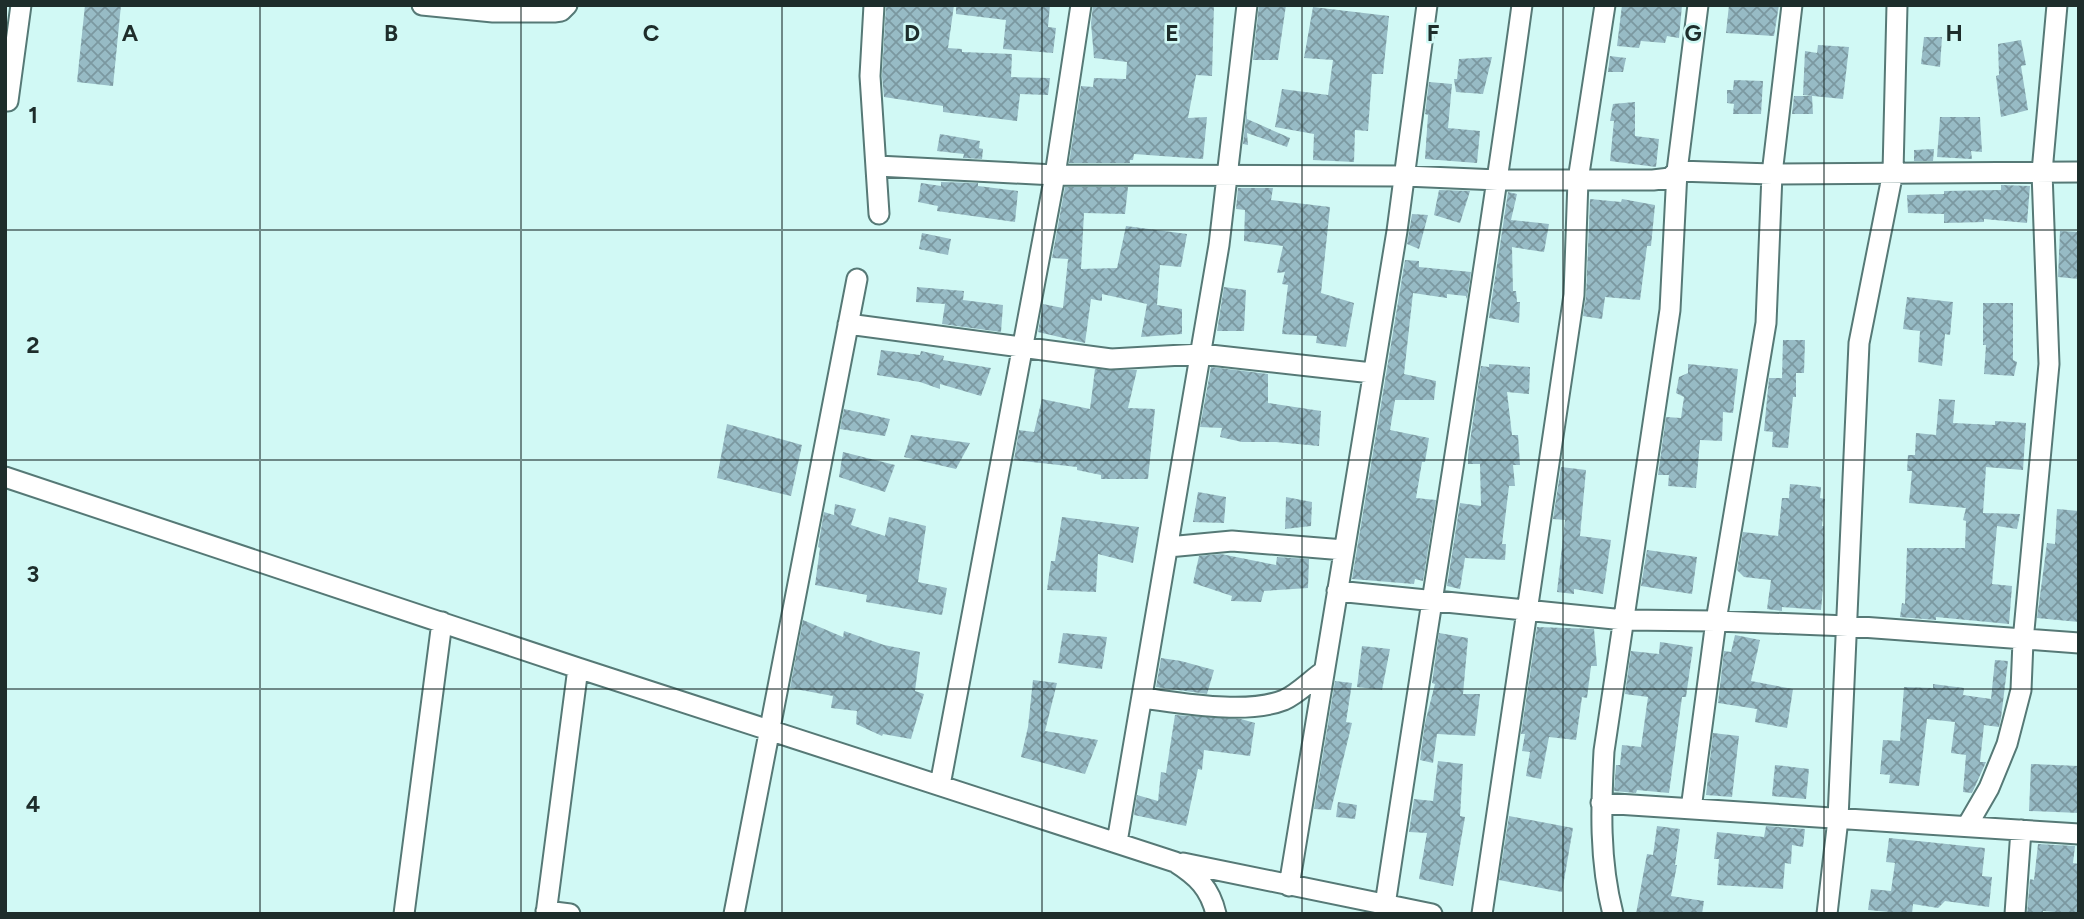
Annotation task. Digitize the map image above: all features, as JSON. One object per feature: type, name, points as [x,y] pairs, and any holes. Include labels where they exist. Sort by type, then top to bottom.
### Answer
[{"type":"street","points":[[8,102],[21,5]]},
{"type":"street","points":[[422,5],[493,12],[554,12],[561,11],[567,5]]},
{"type":"street","points":[[874,5],[870,76],[878,214]]},
{"type":"street","points":[[940,785],[1055,176],[1081,5]]},
{"type":"street","points":[[1117,842],[1201,354],[1228,177],[1247,5]]},
{"type":"street","points":[[1289,886],[1405,176],[1427,5]]},
{"type":"street","points":[[1385,905],[1498,180],[1522,5]]},
{"type":"street","points":[[1482,914],[1574,295],[1578,180],[1605,5]]},
{"type":"street","points":[[1613,914],[1607,890],[1600,825],[1604,751],[1671,310],[1677,171],[1698,5]]},
{"type":"street","points":[[1691,809],[1716,621],[1766,323],[1772,174],[1793,5]]},
{"type":"street","points":[[1827,914],[1838,819],[1859,343],[1893,172],[1897,5]]},
{"type":"street","points":[[1967,826],[1989,788],[2007,744],[2021,690],[2023,641],[2049,364],[2042,172],[2057,5]]},
{"type":"street","points":[[877,166],[1055,176],[1405,176],[1498,180],[1653,180],[1670,178],[1677,171],[1772,174],[2079,172]]},
{"type":"street","points":[[734,914],[857,279]]},
{"type":"street","points":[[848,324],[1111,359],[1201,354],[1372,373]]},
{"type":"street","points":[[5,477],[1175,862],[1432,914]]},
{"type":"street","points":[[1168,547],[1232,541],[1344,550]]},
{"type":"street","points":[[1338,591],[1624,620],[1848,626],[2023,641],[2079,643]]},
{"type":"street","points":[[404,914],[442,622]]},
{"type":"street","points":[[570,914],[546,912],[579,668]]},
{"type":"street","points":[[1142,698],[1221,708],[1285,700],[1324,671]]},
{"type":"street","points":[[1285,700],[1316,717]]},
{"type":"street","points":[[1601,803],[2079,834]]},
{"type":"street","points":[[2015,914],[2021,830]]},
{"type":"street","points":[[1175,862],[1202,881],[1213,899],[1216,914]]},
{"type":"building","points":[[85,5],[121,5],[113,86],[77,82]]},
{"type":"building","points":[[886,5],[954,5],[948,48],[962,49],[962,52],[1012,54],[1011,77],[1050,78],[1048,95],[1020,94],[1017,121],[943,112],[943,106],[884,97],[882,76]]},
{"type":"building","points":[[956,5],[1050,5],[1048,27],[1056,28],[1053,53],[1003,49],[1006,20],[956,14]]},
{"type":"building","points":[[1093,5],[1214,5],[1212,76],[1196,75],[1188,118],[1207,117],[1203,159],[1134,154],[1130,163],[1069,163],[1081,86],[1093,87],[1094,78],[1126,79],[1127,62],[1094,58],[1091,23]]},
{"type":"building","points":[[1259,5],[1286,5],[1278,60],[1253,60]]},
{"type":"building","points":[[1622,5],[1682,5],[1679,38],[1667,36],[1665,43],[1641,41],[1639,48],[1617,46]]},
{"type":"building","points":[[1729,5],[1779,5],[1774,36],[1726,33]]},
{"type":"building","points":[[1313,7],[1389,16],[1383,74],[1372,74],[1368,131],[1355,130],[1354,162],[1313,160],[1314,134],[1275,127],[1282,89],[1328,95],[1333,60],[1304,58]]},
{"type":"building","points":[[1924,37],[1942,37],[1940,67],[1921,64]]},
{"type":"building","points":[[2021,40],[2026,65],[2021,66],[2028,110],[2001,117],[1996,76],[1999,75],[1998,44]]},
{"type":"building","points":[[1818,45],[1849,47],[1843,99],[1803,95],[1805,51],[1817,53]]},
{"type":"building","points":[[1610,56],[1626,58],[1623,72],[1608,72]]},
{"type":"building","points":[[1492,57],[1483,94],[1456,92],[1454,79],[1457,79],[1459,59]]},
{"type":"building","points":[[1734,80],[1763,81],[1761,114],[1733,114],[1734,104],[1727,103],[1727,90],[1733,90]]},
{"type":"building","points":[[1429,82],[1452,84],[1448,128],[1480,131],[1477,163],[1425,159],[1428,115],[1425,114]]},
{"type":"building","points":[[1794,96],[1812,96],[1813,114],[1792,114]]},
{"type":"building","points":[[1635,102],[1635,136],[1659,139],[1656,167],[1610,161],[1614,121],[1610,121],[1613,104]]},
{"type":"building","points":[[1247,108],[1247,119],[1290,138],[1287,147],[1247,133],[1248,145],[1243,144]]},
{"type":"building","points":[[1940,117],[1980,117],[1982,152],[1971,151],[1972,159],[1937,157]]},
{"type":"building","points":[[940,134],[980,141],[982,159],[963,158],[964,154],[937,151]]},
{"type":"building","points":[[1934,149],[1933,161],[1914,161],[1914,150]]},
{"type":"building","points":[[941,182],[978,183],[978,186],[1018,191],[1015,222],[937,211],[938,206],[918,202],[921,183],[941,186]]},
{"type":"building","points":[[2001,185],[2030,186],[2027,223],[1984,219],[1984,222],[1944,223],[1944,214],[1908,213],[1907,195],[2001,190]]},
{"type":"building","points":[[1065,187],[1128,187],[1125,214],[1084,213],[1081,269],[1117,268],[1126,226],[1187,234],[1181,267],[1160,265],[1157,305],[1182,309],[1182,334],[1141,337],[1147,304],[1102,294],[1102,301],[1091,299],[1085,343],[1038,332],[1043,304],[1063,308],[1068,259],[1052,258]]},
{"type":"building","points":[[1238,188],[1273,188],[1271,200],[1330,207],[1321,293],[1354,303],[1346,347],[1316,343],[1317,336],[1282,334],[1288,285],[1282,284],[1285,272],[1277,273],[1283,246],[1244,241],[1245,210],[1236,209]]},
{"type":"building","points":[[1439,190],[1470,191],[1460,223],[1434,215]]},
{"type":"building","points":[[1508,192],[1517,194],[1511,220],[1549,224],[1544,252],[1512,247],[1513,291],[1516,291],[1517,302],[1520,302],[1519,323],[1489,318]]},
{"type":"building","points":[[1590,199],[1621,202],[1622,199],[1655,205],[1651,246],[1647,246],[1640,300],[1605,297],[1602,319],[1583,316]]},
{"type":"building","points":[[1412,214],[1428,215],[1419,249],[1407,244]]},
{"type":"building","points":[[2060,231],[2079,232],[2079,279],[2058,277]]},
{"type":"building","points":[[922,233],[951,239],[948,255],[919,249]]},
{"type":"building","points":[[1405,260],[1419,261],[1419,267],[1471,272],[1467,299],[1466,296],[1447,294],[1447,298],[1413,293],[1404,374],[1436,381],[1434,400],[1395,400],[1390,430],[1429,438],[1416,498],[1436,500],[1423,581],[1415,579],[1414,584],[1352,579]]},
{"type":"building","points":[[917,287],[964,291],[963,300],[1003,305],[1001,332],[942,324],[945,304],[916,302]]},
{"type":"building","points":[[1224,287],[1246,290],[1244,331],[1217,331]]},
{"type":"building","points":[[1907,297],[1953,302],[1950,335],[1945,334],[1942,366],[1918,362],[1920,331],[1903,329]]},
{"type":"building","points":[[1983,303],[2013,303],[2013,360],[2017,362],[2014,376],[1984,374],[1986,345],[1983,345]]},
{"type":"building","points":[[1783,340],[1805,340],[1804,373],[1796,373],[1796,397],[1793,397],[1788,448],[1772,447],[1773,432],[1764,431],[1769,378],[1782,378]]},
{"type":"building","points":[[881,350],[920,355],[921,351],[944,356],[943,360],[991,368],[981,396],[940,384],[940,389],[920,382],[877,375]]},
{"type":"building","points":[[1489,364],[1530,367],[1529,394],[1507,392],[1512,435],[1518,435],[1520,465],[1513,465],[1515,486],[1509,486],[1502,544],[1506,544],[1505,560],[1465,558],[1460,589],[1447,586],[1460,503],[1481,506],[1480,464],[1468,464],[1468,455],[1481,366],[1489,367]]},
{"type":"building","points":[[1688,364],[1738,369],[1733,413],[1723,412],[1722,441],[1700,440],[1696,488],[1668,486],[1669,475],[1658,475],[1666,417],[1681,418],[1684,397],[1676,393],[1679,377],[1688,373]]},
{"type":"building","points":[[1211,367],[1268,374],[1268,403],[1321,411],[1319,446],[1242,442],[1220,437],[1222,428],[1200,427]]},
{"type":"building","points":[[1095,369],[1137,370],[1128,408],[1155,409],[1148,479],[1101,479],[1101,475],[1077,470],[1077,467],[1014,460],[1019,430],[1034,432],[1042,399],[1090,409]]},
{"type":"building","points":[[1939,399],[1955,400],[1953,423],[2026,423],[2023,470],[1986,467],[1983,513],[2020,514],[2017,529],[1997,526],[1992,584],[2012,586],[2009,624],[1936,617],[1936,620],[1900,617],[1902,603],[1905,604],[1907,548],[1965,548],[1966,521],[1963,520],[1966,508],[1909,503],[1912,471],[1907,471],[1908,455],[1915,455],[1916,433],[1936,435]]},
{"type":"building","points":[[844,409],[890,419],[885,436],[840,429]]},
{"type":"building","points":[[727,424],[802,445],[791,496],[717,478]]},
{"type":"building","points":[[911,435],[970,443],[956,469],[904,457]]},
{"type":"building","points":[[843,452],[895,465],[885,492],[839,477]]},
{"type":"building","points":[[1561,467],[1586,470],[1580,536],[1611,540],[1603,594],[1574,589],[1574,594],[1557,592],[1565,520],[1553,519]]},
{"type":"building","points":[[1790,484],[1821,487],[1820,498],[1825,499],[1821,610],[1782,607],[1782,611],[1767,609],[1771,580],[1744,577],[1737,570],[1743,532],[1778,536],[1782,498],[1789,498]]},
{"type":"building","points":[[1198,492],[1226,497],[1224,523],[1193,522]]},
{"type":"building","points":[[1286,497],[1312,502],[1311,526],[1285,529]]},
{"type":"building","points":[[835,504],[856,509],[851,525],[885,536],[889,517],[926,526],[918,582],[947,588],[942,615],[866,602],[867,595],[815,585],[824,512],[834,515]]},
{"type":"building","points":[[2057,509],[2079,511],[2079,622],[2037,618],[2047,543],[2055,544]]},
{"type":"building","points":[[1062,517],[1139,527],[1133,563],[1098,554],[1096,592],[1047,590]]},
{"type":"building","points":[[1647,550],[1697,557],[1692,594],[1641,586]]},
{"type":"building","points":[[1221,554],[1276,565],[1277,557],[1309,559],[1308,588],[1264,591],[1261,602],[1231,601],[1232,596],[1193,583],[1199,556]]},
{"type":"building","points":[[803,620],[843,637],[844,631],[884,645],[920,652],[915,691],[924,694],[911,739],[882,736],[856,724],[857,711],[831,708],[833,696],[790,688]]},
{"type":"building","points":[[1537,627],[1594,629],[1597,666],[1591,666],[1587,698],[1582,697],[1576,740],[1549,737],[1541,779],[1526,776],[1530,752],[1522,751],[1525,734],[1521,734]]},
{"type":"building","points":[[1063,633],[1107,637],[1102,669],[1058,663]]},
{"type":"building","points":[[1439,633],[1468,638],[1463,694],[1480,694],[1475,736],[1437,734],[1433,763],[1420,760],[1425,723],[1435,684],[1432,683]]},
{"type":"building","points":[[1735,635],[1760,640],[1751,681],[1793,689],[1787,728],[1755,722],[1757,709],[1718,703],[1724,651],[1731,652]]},
{"type":"building","points":[[1660,642],[1693,647],[1686,697],[1682,697],[1669,793],[1614,791],[1616,765],[1620,765],[1622,745],[1641,747],[1648,697],[1625,694],[1631,651],[1659,654]]},
{"type":"building","points":[[1362,646],[1390,649],[1382,690],[1357,687]]},
{"type":"building","points":[[1161,658],[1214,670],[1207,694],[1156,687]]},
{"type":"building","points":[[1995,660],[2008,661],[2001,718],[1999,727],[1984,725],[1980,762],[1986,762],[1972,793],[1963,792],[1966,755],[1951,753],[1955,722],[1927,719],[1919,786],[1889,783],[1890,775],[1880,774],[1883,740],[1900,741],[1904,687],[1933,688],[1933,684],[1964,688],[1963,695],[1991,699]]},
{"type":"building","points":[[1033,680],[1057,683],[1045,731],[1098,740],[1085,774],[1021,757],[1028,727]]},
{"type":"building","points":[[1335,681],[1352,683],[1346,722],[1352,723],[1331,810],[1314,809]]},
{"type":"building","points":[[1175,715],[1241,719],[1255,723],[1250,756],[1204,750],[1202,770],[1198,769],[1186,826],[1134,815],[1137,795],[1158,801],[1161,772],[1166,773]]},
{"type":"building","points":[[1713,733],[1739,736],[1732,797],[1706,795]]},
{"type":"building","points":[[1438,761],[1463,764],[1460,816],[1465,817],[1453,886],[1419,879],[1427,833],[1409,832],[1414,799],[1433,801]]},
{"type":"building","points":[[2031,764],[2079,766],[2079,813],[2029,811]]},
{"type":"building","points":[[1775,765],[1809,769],[1806,799],[1772,796]]},
{"type":"building","points":[[1338,802],[1357,805],[1355,819],[1336,817]]},
{"type":"building","points":[[1509,816],[1573,828],[1562,892],[1499,880]]},
{"type":"building","points":[[1657,826],[1680,829],[1671,896],[1704,901],[1702,914],[1636,914],[1647,854],[1653,855]]},
{"type":"building","points":[[1766,826],[1805,829],[1803,847],[1792,845],[1791,864],[1785,863],[1783,889],[1717,885],[1719,859],[1714,859],[1717,832],[1764,837]]},
{"type":"building","points":[[1889,838],[1985,848],[1982,876],[1992,877],[1989,907],[1945,901],[1938,908],[1913,904],[1912,914],[1868,910],[1871,889],[1891,891],[1895,863],[1886,862]]},
{"type":"building","points":[[2038,844],[2075,846],[2073,863],[2079,864],[2079,914],[2043,911],[2043,914],[2027,913],[2030,879],[2034,880]]}]
